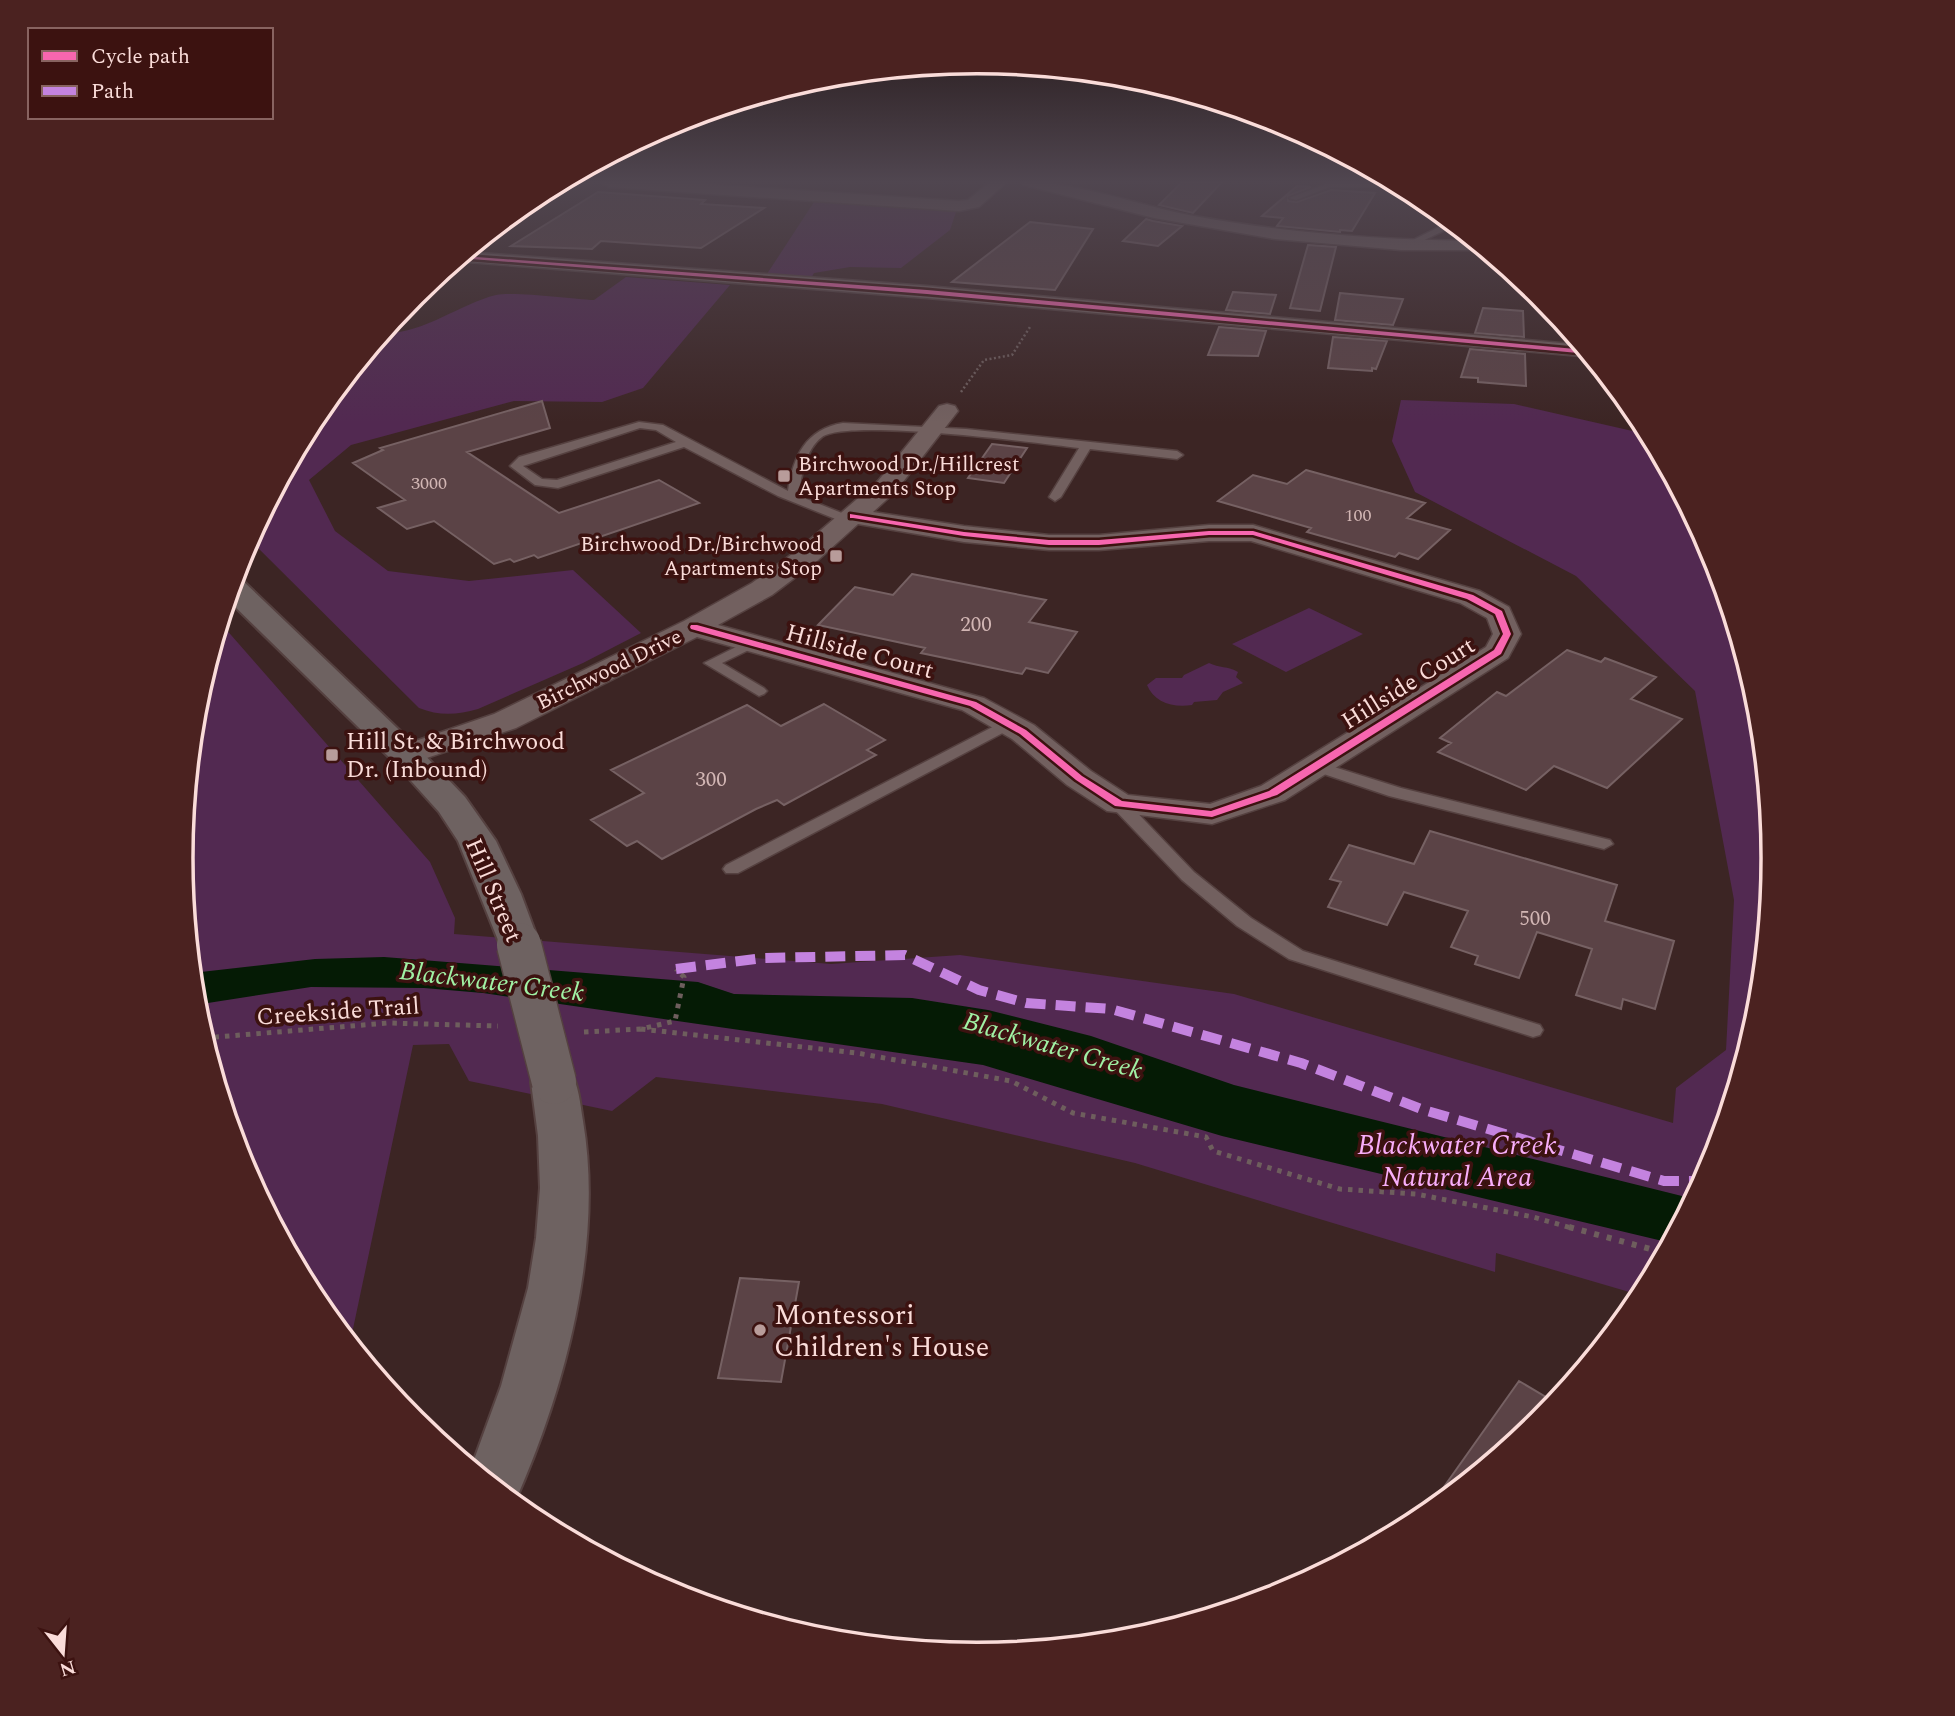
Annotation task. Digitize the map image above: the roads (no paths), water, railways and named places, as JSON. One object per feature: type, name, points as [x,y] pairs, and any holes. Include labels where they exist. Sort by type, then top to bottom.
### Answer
[{"type":"street","points":[[526,262],[1028,301],[1575,351]]},
{"type":"street","name":"Birchwood Drive","points":[[407,755],[505,721],[694,627],[762,589],[808,555],[887,486],[947,411]]},
{"type":"street","name":"Hillside Court","points":[[694,627],[973,704],[1023,732],[1079,778],[1119,804],[1212,814],[1273,793],[1498,652],[1507,634],[1499,613],[1470,597],[1253,533],[1223,531],[1075,543],[998,539],[851,518]]},
{"type":"street","name":"Hill Street","points":[[240,593],[407,755],[452,806],[477,841],[501,894],[519,945],[561,1114],[566,1195],[559,1268],[545,1335],[496,1477]]},
{"type":"lane","points":[[685,443],[558,484],[539,482],[516,466],[523,460],[639,425],[659,427],[793,498],[851,518]]},
{"type":"lane","points":[[793,498],[796,470],[815,437],[827,429],[859,426],[931,429],[1177,454]]},
{"type":"lane","points":[[1055,497],[1086,446]]},
{"type":"lane","points":[[752,643],[712,663],[760,691]]},
{"type":"lane","points":[[732,869],[1008,724]]},
{"type":"lane","points":[[1315,766],[1395,792],[1604,844]]},
{"type":"lane","points":[[1119,804],[1188,876],[1244,922],[1296,955],[1533,1030]]},
{"type":"water","name":"Blackwater Creek","points":[[384,957],[698,982],[734,994],[912,998],[988,1010],[1091,1036],[1234,1085],[1685,1197],[1662,1241],[1222,1136],[983,1065],[483,993],[424,988],[311,987],[207,1003],[202,972],[315,959]]},
{"type":"place","name":"Birchwood Dr./Hillcrest Apartments Stop","points":[[784,476]]},
{"type":"place","name":"Birchwood Dr./Birchwood Apartments Stop","points":[[836,556]]},
{"type":"place","name":"Hill St. & Birchwood Dr. (Inbound)","points":[[332,755]]},
{"type":"place","name":"Montessori Children's House","points":[[760,1330]]},
{"type":"park label","name":"Blackwater Creek Natural Area","points":[[1457,1160]]}]
